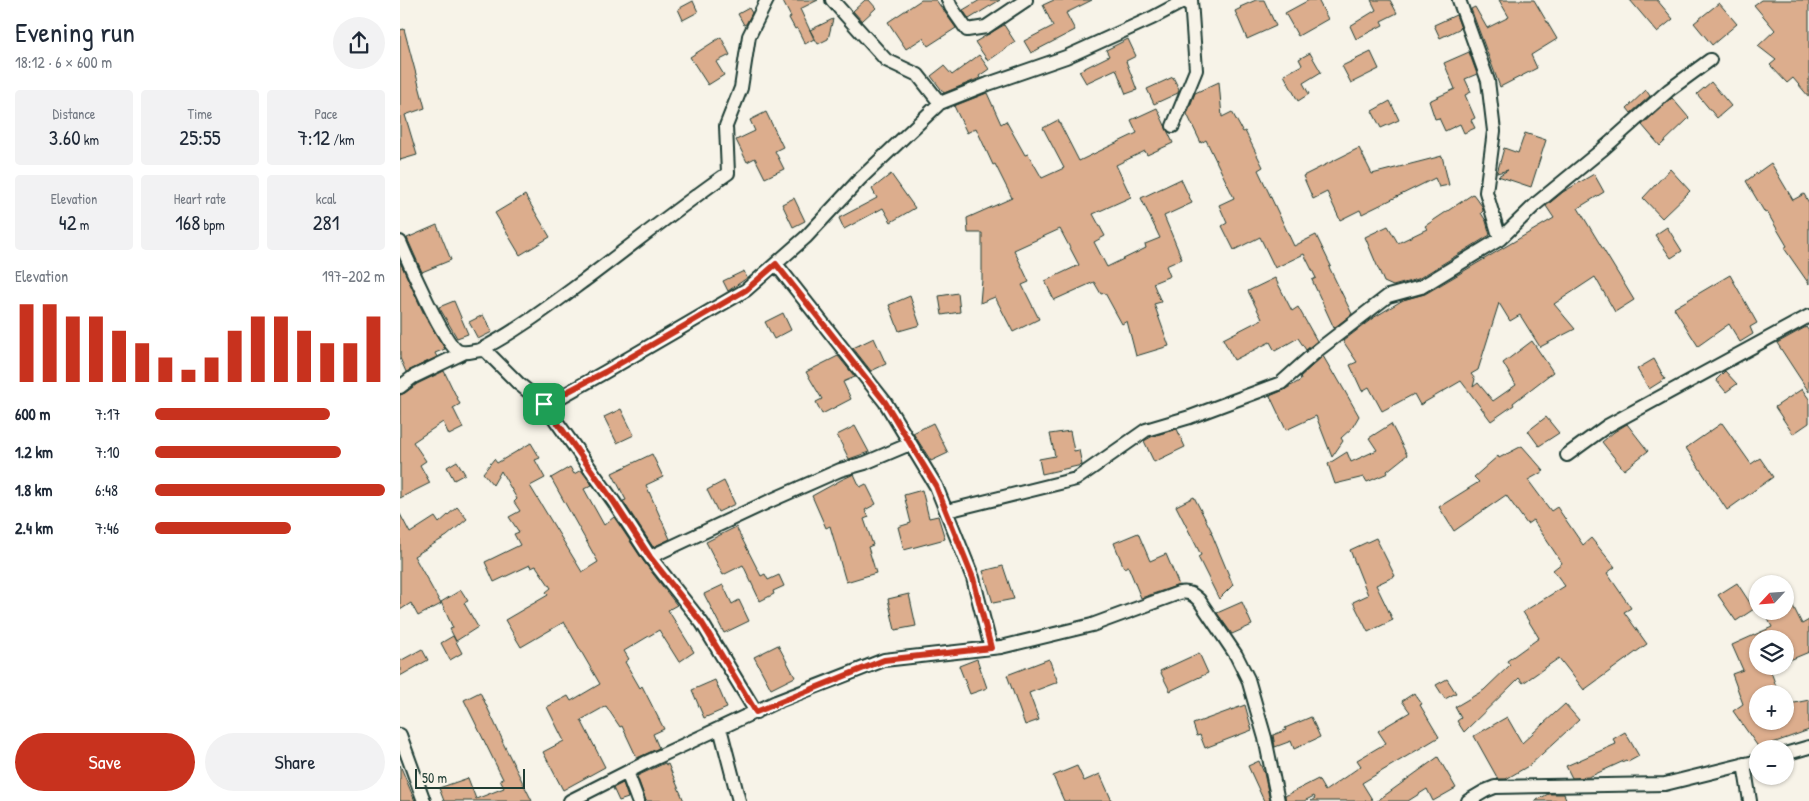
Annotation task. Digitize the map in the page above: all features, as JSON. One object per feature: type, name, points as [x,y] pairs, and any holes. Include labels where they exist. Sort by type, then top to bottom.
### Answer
[{"type":"street","points":[[400,387],[413,376],[464,353],[480,350],[505,337],[728,173],[726,126],[741,88],[750,36],[767,0]]},
{"type":"street","points":[[832,0],[886,60],[918,75],[940,102]]},
{"type":"street","points":[[948,0],[967,30],[986,27],[1026,0]]},
{"type":"street","points":[[544,404],[605,372],[746,290],[806,237],[860,179],[940,102],[1066,57],[1152,18],[1186,0]]},
{"type":"street","points":[[1173,126],[1196,70],[1191,0]]},
{"type":"street","points":[[1459,0],[1488,81],[1494,131],[1486,192],[1500,239]]},
{"type":"street","points":[[947,511],[1076,479],[1146,430],[1190,417],[1281,382],[1318,350],[1388,296],[1421,287],[1500,239],[1537,203],[1603,149],[1669,90],[1710,60]]},
{"type":"street","points":[[400,242],[411,269],[445,336],[454,348],[464,353]]},
{"type":"street","points":[[776,264],[885,402],[936,486],[973,578],[991,648]]},
{"type":"street","points":[[1567,455],[1612,422],[1809,316]]},
{"type":"street","points":[[480,350],[485,350],[519,384],[544,404],[614,502],[650,557],[702,623],[756,712]]},
{"type":"street","points":[[650,557],[840,470],[910,444]]},
{"type":"street","points":[[570,801],[720,728],[884,660],[991,648],[1092,625],[1186,592],[1194,595],[1199,600],[1236,655],[1248,680],[1266,738],[1278,801]]},
{"type":"street","points":[[720,728],[739,801]]},
{"type":"street","points":[[400,735],[424,801]]},
{"type":"street","points":[[1794,751],[1809,747]]},
{"type":"street","points":[[1468,801],[1495,787],[1665,784],[1749,763]]},
{"type":"street","points":[[1744,764],[1750,801]]},
{"type":"street","points":[[627,772],[638,801]]},
{"type":"building","points":[[782,0],[818,0],[800,9],[814,39],[805,44],[797,28],[795,29],[789,18],[791,17]]},
{"type":"building","points":[[865,0],[869,0],[876,8],[862,21],[853,11]]},
{"type":"building","points":[[921,0],[936,0],[956,28],[928,46],[923,38],[906,49],[888,22]]},
{"type":"building","points":[[980,0],[1000,0],[969,19],[963,10]]},
{"type":"building","points":[[1054,0],[1092,0],[1066,13],[1075,30],[1031,53],[1024,41],[1053,26],[1043,5]]},
{"type":"building","points":[[1256,0],[1264,0],[1276,26],[1247,39],[1235,11]]},
{"type":"building","points":[[1309,0],[1318,0],[1328,19],[1298,36],[1285,13]]},
{"type":"building","points":[[1371,0],[1390,0],[1397,13],[1381,21],[1383,25],[1356,39],[1350,26],[1376,10]]},
{"type":"building","points":[[1499,0],[1534,0],[1557,39],[1531,55],[1537,68],[1500,87],[1471,9],[1475,7],[1487,28],[1509,17]]},
{"type":"building","points":[[1630,0],[1657,0],[1673,19],[1657,32]]},
{"type":"building","points":[[1761,0],[1809,0],[1809,97],[1793,78],[1787,83],[1770,65],[1776,60],[1758,46],[1775,30],[1754,5]]},
{"type":"building","points":[[693,1],[698,12],[683,20],[678,9]]},
{"type":"building","points":[[1719,3],[1737,24],[1712,45],[1694,23]]},
{"type":"building","points":[[749,8],[752,13],[744,25],[738,14]]},
{"type":"building","points":[[1456,15],[1461,28],[1440,38],[1434,25]]},
{"type":"building","points":[[833,19],[828,39],[818,44],[810,30]]},
{"type":"building","points":[[1004,25],[1015,42],[988,61],[975,42]]},
{"type":"building","points":[[404,29],[425,108],[405,115],[417,155],[400,160],[400,30]]},
{"type":"building","points":[[721,37],[730,55],[716,62],[724,75],[708,85],[690,57]]},
{"type":"building","points":[[1128,39],[1136,56],[1126,61],[1137,90],[1126,94],[1116,69],[1086,83],[1079,71],[1109,56],[1106,50]]},
{"type":"building","points":[[1371,52],[1379,69],[1351,83],[1342,66]]},
{"type":"building","points":[[1469,52],[1477,74],[1465,79],[1471,92],[1465,95],[1475,118],[1471,120],[1475,128],[1464,133],[1460,124],[1445,131],[1439,118],[1435,119],[1429,101],[1455,89],[1444,63]]},
{"type":"building","points":[[1310,53],[1321,72],[1303,83],[1309,94],[1298,101],[1284,75],[1302,65],[1299,59]]},
{"type":"building","points":[[979,55],[989,69],[979,76],[980,78],[944,93],[931,76],[944,66],[952,75]]},
{"type":"building","points":[[1173,77],[1179,89],[1178,93],[1154,104],[1147,89]]},
{"type":"building","points":[[1219,82],[1222,117],[1232,112],[1243,132],[1245,131],[1263,167],[1258,170],[1294,246],[1316,235],[1331,266],[1329,267],[1352,314],[1334,328],[1312,280],[1316,278],[1304,254],[1275,268],[1260,237],[1234,250],[1222,226],[1227,223],[1219,205],[1234,198],[1206,140],[1201,143],[1187,114],[1195,93]]},
{"type":"building","points":[[1711,82],[1731,106],[1717,118],[1697,94]]},
{"type":"building","points":[[1646,90],[1650,96],[1631,113],[1627,108]]},
{"type":"building","points":[[987,93],[1001,124],[1006,121],[1025,155],[1028,154],[1042,178],[1064,168],[1043,128],[1058,120],[1079,161],[1137,133],[1131,120],[1157,108],[1173,143],[1147,155],[1145,151],[1116,165],[1131,197],[1093,214],[1105,236],[1094,242],[1107,267],[1146,248],[1145,244],[1160,238],[1141,198],[1181,179],[1192,203],[1164,216],[1182,259],[1166,266],[1170,276],[1153,283],[1161,302],[1154,304],[1169,346],[1136,356],[1127,321],[1122,324],[1105,293],[1101,294],[1094,282],[1054,300],[1045,281],[1079,265],[1060,229],[1014,250],[1029,282],[1022,285],[1039,319],[1013,332],[995,297],[980,303],[982,233],[968,233],[967,218],[1012,198],[995,164],[993,165],[976,128],[967,133],[954,106]]},
{"type":"building","points":[[1672,98],[1689,118],[1660,146],[1642,125]]},
{"type":"building","points":[[1390,101],[1399,120],[1381,128],[1372,111]]},
{"type":"building","points":[[766,112],[783,147],[775,151],[784,169],[765,178],[755,158],[747,162],[736,140],[755,131],[750,120]]},
{"type":"building","points":[[1525,133],[1546,140],[1531,187],[1498,176],[1508,170],[1497,173],[1504,148],[1518,153]]},
{"type":"building","points":[[1359,148],[1372,174],[1442,156],[1449,185],[1439,187],[1435,178],[1362,214],[1360,210],[1340,220],[1327,192],[1313,199],[1303,176]]},
{"type":"building","points":[[1771,163],[1793,200],[1804,194],[1809,203],[1809,284],[1784,248],[1787,246],[1746,181]]},
{"type":"building","points":[[1670,169],[1690,191],[1662,218],[1643,198]]},
{"type":"building","points":[[891,174],[915,208],[891,222],[883,208],[844,229],[839,218],[877,198],[872,189]]},
{"type":"building","points":[[1594,174],[1604,192],[1578,208],[1634,300],[1615,312],[1595,277],[1554,304],[1575,329],[1540,347],[1520,315],[1510,321],[1499,303],[1478,370],[1471,374],[1475,379],[1473,387],[1478,383],[1493,401],[1516,385],[1503,363],[1532,341],[1553,372],[1513,403],[1514,405],[1491,421],[1461,381],[1420,405],[1414,394],[1382,411],[1369,387],[1362,391],[1350,365],[1357,362],[1343,341],[1373,318],[1403,300],[1425,294],[1554,218],[1546,206],[1563,192]]},
{"type":"building","points":[[1473,194],[1482,206],[1483,211],[1481,213],[1486,221],[1490,235],[1418,279],[1393,286],[1384,282],[1365,237],[1388,226],[1398,243],[1427,229],[1425,226]]},
{"type":"building","points":[[525,195],[550,237],[520,255],[495,213]]},
{"type":"building","points":[[794,198],[805,221],[793,227],[782,204]]},
{"type":"building","points":[[437,225],[451,260],[422,272],[407,238]]},
{"type":"building","points":[[1667,227],[1682,251],[1671,258],[1655,235]]},
{"type":"building","points":[[400,262],[424,314],[445,349],[435,353],[437,357],[406,372],[400,358]]},
{"type":"building","points":[[744,271],[747,278],[728,291],[723,281]]},
{"type":"building","points":[[1730,275],[1757,323],[1750,327],[1753,334],[1740,342],[1729,324],[1698,346],[1674,308]]},
{"type":"building","points":[[1275,278],[1292,311],[1298,307],[1317,341],[1306,350],[1298,338],[1275,351],[1270,342],[1234,360],[1223,339],[1262,319],[1248,291]]},
{"type":"building","points":[[958,293],[960,312],[942,315],[939,296]]},
{"type":"building","points":[[910,296],[920,325],[899,331],[889,305]]},
{"type":"building","points":[[454,301],[468,334],[457,338],[439,307]]},
{"type":"building","points":[[783,313],[791,330],[774,339],[765,322]]},
{"type":"building","points":[[483,315],[492,332],[478,339],[469,322]]},
{"type":"building","points":[[1806,327],[1809,331],[1809,392],[1777,343]]},
{"type":"building","points":[[874,338],[886,364],[871,371],[853,348]]},
{"type":"building","points":[[838,356],[855,377],[843,382],[851,399],[822,414],[816,402],[822,399],[806,372]]},
{"type":"building","points":[[1323,356],[1359,416],[1352,428],[1341,438],[1343,441],[1332,457],[1316,416],[1286,430],[1270,396],[1301,380],[1300,377]]},
{"type":"building","points":[[1654,359],[1665,379],[1649,389],[1637,369]]},
{"type":"building","points":[[444,371],[460,404],[453,408],[463,428],[449,435],[443,422],[413,442],[426,461],[420,465],[430,483],[400,498],[400,395],[417,384]]},
{"type":"building","points":[[1725,371],[1737,384],[1726,392],[1716,380]]},
{"type":"building","points":[[1802,389],[1809,399],[1809,423],[1793,434],[1775,407]]},
{"type":"building","points":[[621,409],[634,435],[617,443],[604,417]]},
{"type":"building","points":[[1546,417],[1559,433],[1539,446],[1528,431]]},
{"type":"building","points":[[933,423],[948,453],[931,461],[913,433]]},
{"type":"building","points":[[1722,423],[1751,464],[1760,458],[1773,477],[1727,510],[1686,448]]},
{"type":"building","points":[[1391,424],[1407,455],[1387,471],[1388,473],[1367,482],[1364,477],[1335,484],[1328,464],[1347,452],[1351,462],[1377,450],[1369,438]]},
{"type":"building","points":[[1627,424],[1648,451],[1624,470],[1602,442]]},
{"type":"building","points":[[855,426],[869,452],[849,459],[837,435]]},
{"type":"building","points":[[1177,429],[1185,447],[1154,462],[1144,441],[1153,436]]},
{"type":"building","points":[[1070,431],[1074,451],[1079,450],[1082,465],[1042,474],[1039,459],[1055,456],[1050,434]]},
{"type":"building","points":[[531,443],[540,458],[535,460],[545,478],[530,486],[582,572],[598,562],[551,478],[570,467],[574,474],[581,470],[592,485],[584,489],[604,525],[614,517],[644,562],[677,605],[668,610],[694,652],[679,662],[659,630],[624,651],[629,659],[625,662],[640,688],[642,686],[664,729],[653,734],[659,748],[637,758],[622,726],[620,727],[606,706],[581,720],[605,767],[563,790],[543,752],[564,741],[547,707],[568,696],[571,701],[600,684],[564,622],[521,647],[505,620],[548,595],[546,592],[551,588],[536,566],[531,568],[530,565],[494,582],[485,562],[520,545],[514,534],[519,532],[509,517],[520,511],[514,502],[517,499],[501,471],[493,485],[483,473],[494,459],[497,463]]},
{"type":"building","points":[[1522,446],[1544,471],[1528,480],[1551,511],[1557,507],[1583,545],[1591,538],[1615,567],[1607,573],[1631,608],[1624,612],[1647,644],[1584,690],[1559,658],[1523,683],[1519,678],[1464,732],[1457,721],[1461,718],[1455,707],[1484,690],[1510,665],[1507,661],[1539,638],[1523,612],[1565,586],[1553,570],[1562,563],[1533,520],[1527,524],[1506,495],[1454,531],[1439,507],[1479,482],[1474,477],[1498,456],[1499,458]]},
{"type":"building","points":[[652,454],[663,477],[646,485],[670,539],[653,547],[623,501],[626,500],[612,473]]},
{"type":"building","points":[[457,461],[465,474],[454,480],[447,467]]},
{"type":"building","points":[[854,474],[860,487],[866,484],[876,504],[865,510],[869,517],[864,519],[873,545],[868,547],[876,573],[846,582],[830,526],[826,528],[812,496]]},
{"type":"building","points":[[724,481],[735,504],[718,512],[707,490]]},
{"type":"building","points":[[922,490],[929,518],[938,516],[945,539],[904,550],[898,527],[911,523],[904,495]]},
{"type":"building","points":[[1194,497],[1212,532],[1233,585],[1219,599],[1198,557],[1201,555],[1176,506]]},
{"type":"building","points":[[457,507],[467,519],[447,536],[414,556],[441,604],[418,616],[411,603],[400,610],[400,514],[410,533],[435,517],[439,523]]},
{"type":"building","points":[[736,527],[761,576],[765,574],[768,580],[779,575],[784,586],[773,591],[774,594],[760,601],[743,565],[723,575],[706,542]]},
{"type":"building","points":[[1138,533],[1150,561],[1166,554],[1179,585],[1141,598],[1128,566],[1124,568],[1114,543]]},
{"type":"building","points":[[1376,538],[1395,576],[1376,585],[1393,620],[1368,632],[1353,602],[1368,595],[1350,550]]},
{"type":"building","points":[[1003,566],[1014,599],[993,603],[983,571]]},
{"type":"building","points":[[1737,583],[1749,601],[1749,612],[1736,621],[1718,595]]},
{"type":"building","points":[[723,585],[732,604],[739,600],[749,621],[724,633],[704,594]]},
{"type":"building","points":[[461,590],[468,601],[464,603],[478,627],[456,641],[450,629],[453,628],[441,602]]},
{"type":"building","points":[[909,594],[916,626],[895,630],[888,599]]},
{"type":"building","points":[[1242,602],[1252,625],[1232,634],[1217,613]]},
{"type":"building","points":[[1794,608],[1802,624],[1809,620],[1809,652],[1794,658],[1794,630],[1765,630],[1772,627],[1768,620],[1794,620]]},
{"type":"building","points":[[453,636],[462,653],[450,660],[441,643]]},
{"type":"building","points":[[1749,637],[1749,675],[1772,675],[1776,685],[1749,685],[1749,730],[1794,730],[1794,703],[1809,700],[1809,730],[1781,740],[1753,740],[1733,711],[1743,704],[1732,674],[1743,670],[1732,645]]},
{"type":"building","points":[[778,645],[795,677],[771,689],[754,657]]},
{"type":"building","points":[[422,649],[428,660],[400,676],[400,661]]},
{"type":"building","points":[[1199,653],[1208,673],[1170,691],[1160,671]]},
{"type":"building","points":[[977,659],[987,688],[970,694],[959,666]]},
{"type":"building","points":[[1049,659],[1058,682],[1029,693],[1039,720],[1025,725],[1007,675]]},
{"type":"building","points":[[1447,679],[1456,693],[1445,699],[1436,685]]},
{"type":"building","points":[[715,680],[727,708],[704,718],[692,690]]},
{"type":"building","points":[[480,692],[532,801],[444,801],[439,788],[468,778],[476,799],[504,788],[500,780],[503,779],[464,700]]},
{"type":"building","points":[[1414,693],[1422,704],[1420,705],[1439,737],[1362,783],[1373,801],[1311,801],[1315,798],[1314,796],[1304,801],[1286,801],[1285,796],[1318,779],[1325,791],[1361,766],[1357,760],[1386,743],[1378,731],[1410,712],[1402,701]]},
{"type":"building","points":[[1565,704],[1579,720],[1530,765],[1506,779],[1498,779],[1474,736],[1507,717],[1522,743]]},
{"type":"building","points":[[1245,705],[1252,730],[1205,748],[1200,735],[1197,736],[1193,724]]},
{"type":"building","points":[[1311,717],[1320,737],[1294,749],[1291,741],[1275,747],[1273,735]]},
{"type":"building","points":[[1625,732],[1639,756],[1589,777],[1572,778],[1566,766],[1616,744],[1613,739]]},
{"type":"building","points":[[1438,757],[1456,788],[1433,801],[1427,789],[1408,801],[1377,801]]},
{"type":"building","points":[[1259,761],[1264,773],[1270,801],[1264,801],[1248,766]]},
{"type":"building","points":[[665,763],[666,765],[668,764],[684,801],[646,801],[637,776]]},
{"type":"building","points":[[400,765],[415,801],[400,801]]},
{"type":"building","points":[[1077,766],[1084,781],[1100,774],[1112,801],[1064,801],[1053,776]]},
{"type":"building","points":[[623,783],[628,798],[619,801],[613,788]]},
{"type":"building","points":[[1548,794],[1564,794],[1567,801],[1535,801]]},
{"type":"route","points":[[776,264],[885,402],[936,486],[973,578],[991,648],[884,660],[776,702],[756,712],[702,623],[650,557],[587,463],[544,404],[557,399],[605,372],[746,290],[776,264]]}]
